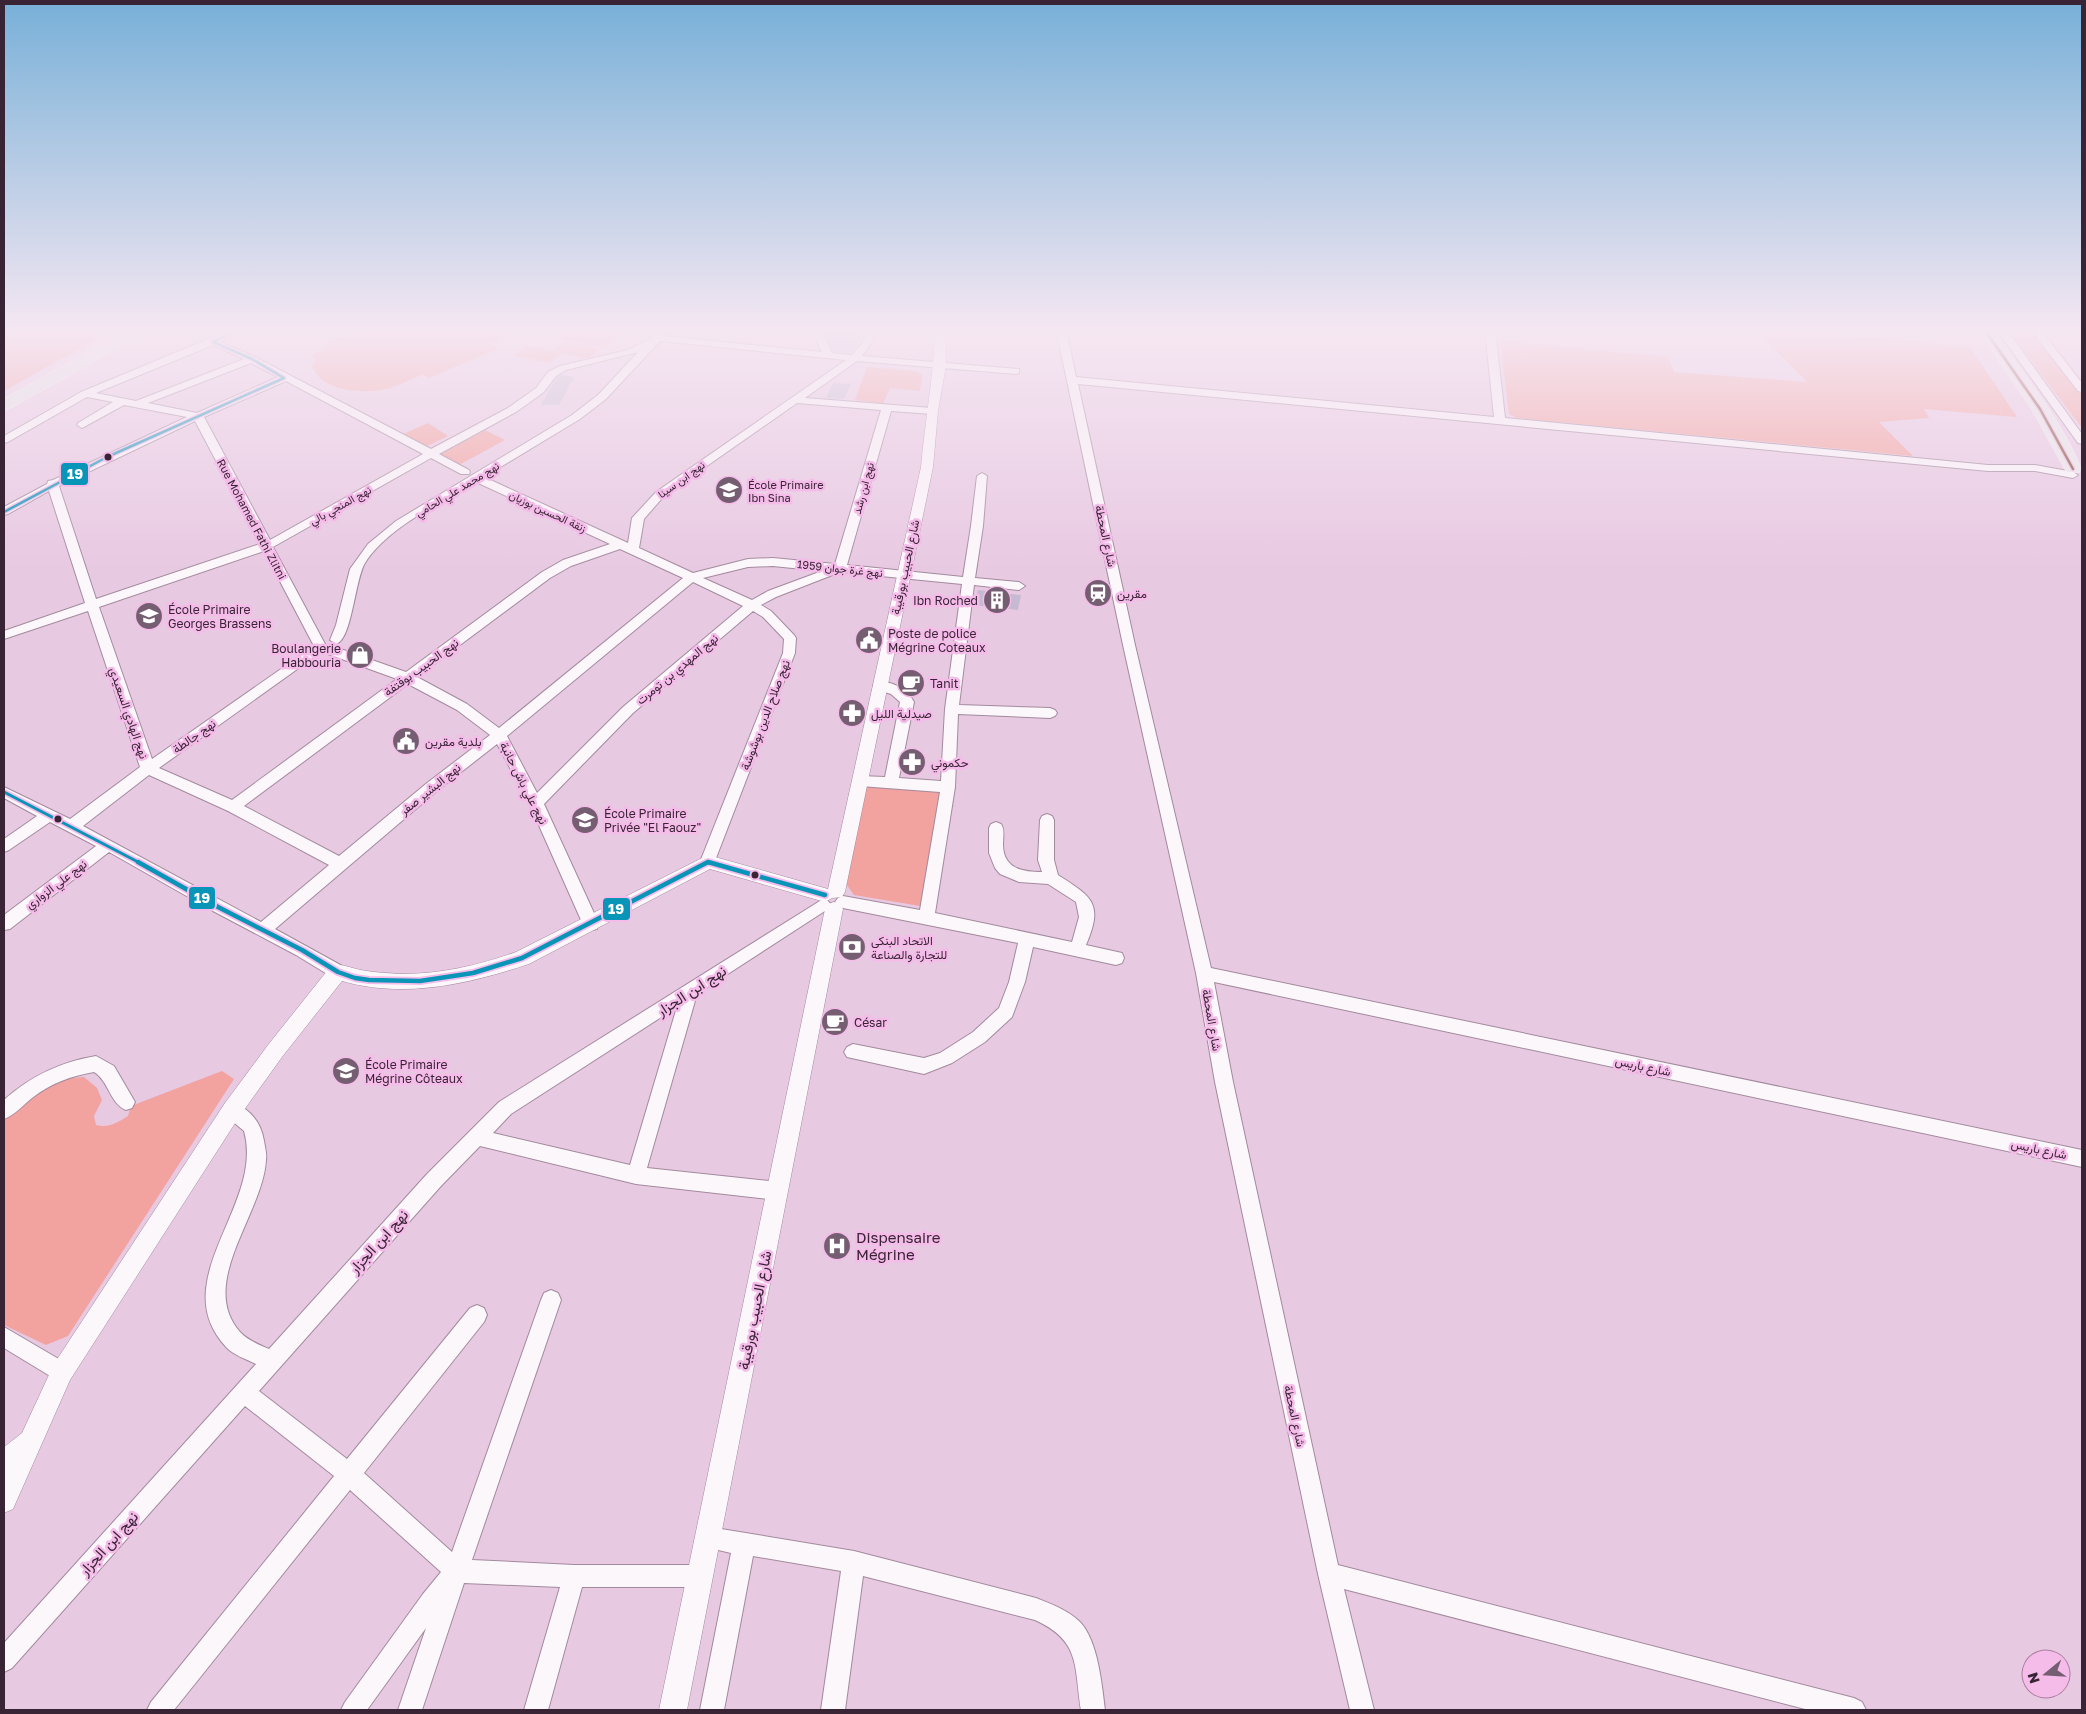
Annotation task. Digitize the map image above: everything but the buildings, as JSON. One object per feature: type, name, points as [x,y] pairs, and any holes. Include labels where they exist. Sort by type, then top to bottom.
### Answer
[{"type":"main road","points":[[2040,409],[2078,473]]},
{"type":"main road","points":[[2054,409],[2082,454]]},
{"type":"street","points":[[4,440],[59,409]]},
{"type":"street","points":[[82,425],[109,409]]},
{"type":"street","points":[[162,409],[198,416]]},
{"type":"street","points":[[4,512],[52,483],[214,409]]},
{"type":"street","points":[[343,409],[398,438],[432,453],[465,472]]},
{"type":"street","name":"نهج المنجي بالي","points":[[4,635],[267,546],[513,409]]},
{"type":"street","name":"نهج محمد علي الحامي","points":[[326,646],[346,614],[353,576],[376,544],[400,523],[586,409]]},
{"type":"street","name":"نهج ابن سينا","points":[[634,549],[638,518],[660,494],[781,409]]},
{"type":"street","name":"نهج ابن رشد","points":[[840,568],[873,451],[888,409]]},
{"type":"street","points":[[902,409],[932,411]]},
{"type":"street","name":"شارع المحطة","points":[[1078,409],[1129,645],[1204,973],[1213,1032],[1329,1574],[1362,1710]]},
{"type":"street","points":[[1382,409],[1988,468],[2035,468],[2078,473]]},
{"type":"street","points":[[1499,409],[1500,420]]},
{"type":"street","points":[[2059,409],[2082,441]]},
{"type":"street","name":"شارع الحبيب بورقيبة","points":[[673,1710],[778,1191],[832,901],[927,467],[932,411]]},
{"type":"street","name":"Rue Mohamed Fathi Zlitni","points":[[198,416],[267,546],[326,646]]},
{"type":"street","points":[[927,917],[948,787],[952,709],[982,476]]},
{"type":"street","name":"زنقة الحسين بوزيان","points":[[476,478],[620,545]]},
{"type":"street","name":"نهج الهادي السعيدي","points":[[52,483],[148,769],[233,807],[339,863]]},
{"type":"street","name":"نهج صلاح الدين بوشوشة","points":[[620,545],[634,549],[752,605],[767,614],[790,638],[789,653],[708,862]]},
{"type":"street","name":"نهج الحبيب بوقتفة","points":[[233,807],[406,677],[551,572],[567,563],[620,545]]},
{"type":"street","name":"نهج غرة جوان 1959","points":[[692,577],[748,562],[792,563],[1019,586]]},
{"type":"street","name":"نهج المهدي بن تومرت","points":[[536,803],[628,710],[752,605],[772,594],[840,568]]},
{"type":"street","name":"نهج البشير صفر","points":[[263,929],[339,863],[692,577]]},
{"type":"street","name":"نهج علي باش حانبة","points":[[326,646],[406,677],[462,706],[499,734],[536,803],[591,924]]},
{"type":"street","name":"نهج جالطة","points":[[72,826],[148,769],[326,646]]},
{"type":"street","points":[[880,686],[899,692],[905,696],[907,702],[890,782]]},
{"type":"street","points":[[952,709],[1050,713]]},
{"type":"street","points":[[860,780],[948,787]]},
{"type":"street","points":[[4,792],[108,845],[338,972],[355,978],[420,980],[474,973],[522,958],[708,862],[832,901],[927,917],[1116,958]]},
{"type":"street","points":[[4,846],[49,815]]},
{"type":"street","points":[[1046,820],[1046,860],[1051,878]]},
{"type":"street","points":[[996,828],[996,856],[1002,868],[1014,876],[1051,878],[1080,897],[1088,913],[1076,950]]},
{"type":"street","name":"نهج علي الزواري","points":[[4,924],[108,845]]},
{"type":"street","name":"نهج ابن الجزار","points":[[4,1660],[244,1392],[270,1360],[434,1180],[505,1108],[832,901]]},
{"type":"street","points":[[853,1052],[924,1066],[946,1058],[979,1037],[1006,1012],[1017,982],[1027,939]]},
{"type":"street","points":[[4,1500],[62,1372],[232,1110],[270,1057],[338,972]]},
{"type":"street","name":"شارع باريس","points":[[1204,973],[2082,1158]]},
{"type":"street","points":[[636,1175],[690,991]]},
{"type":"street","points":[[4,1111],[35,1084],[56,1073],[96,1064],[108,1071],[126,1102]]},
{"type":"street","points":[[232,1110],[250,1125],[258,1146],[257,1167],[216,1280],[216,1310],[224,1329],[235,1341],[270,1360]]},
{"type":"street","points":[[476,1137],[636,1175],[778,1191]]},
{"type":"street","points":[[410,1710],[550,1300]]},
{"type":"street","points":[[159,1710],[477,1315]]},
{"type":"street","points":[[4,1336],[62,1372]]},
{"type":"street","points":[[244,1392],[349,1474],[457,1571],[574,1576],[701,1576]]},
{"type":"street","points":[[4,1462],[32,1440]]},
{"type":"street","points":[[709,1538],[854,1562],[1036,1609],[1059,1619],[1075,1633],[1081,1648],[1093,1710]]},
{"type":"street","points":[[712,1710],[744,1543]]},
{"type":"street","points":[[833,1710],[854,1562]]},
{"type":"street","points":[[353,1710],[431,1602],[457,1571]]},
{"type":"street","points":[[1329,1574],[1846,1709]]},
{"type":"street","points":[[536,1710],[574,1576]]},
{"type":"shaded area","points":[[1508,409],[2012,409],[2017,417],[1924,409],[1929,418],[1879,422],[1913,456],[1517,418],[1509,414]]},
{"type":"shaded area","points":[[2068,409],[2082,409],[2082,428]]},
{"type":"shaded area","points":[[428,423],[448,436],[423,448],[403,434]]},
{"type":"shaded area","points":[[485,430],[505,440],[459,465],[440,455]]},
{"type":"shaded area","points":[[942,784],[926,907],[854,895],[844,881],[865,786]]},
{"type":"shaded area","points":[[222,1071],[234,1079],[68,1336],[46,1345],[4,1325],[4,1121],[31,1097],[49,1085],[71,1078],[84,1077],[97,1088],[102,1100],[94,1116],[96,1125],[109,1125],[128,1116],[131,1106]]},
{"type":"transit line","name":"19","points":[[4,512],[107,457],[215,409]]},
{"type":"transit line","points":[[2040,409],[2073,469]]},
{"type":"transit line","name":"19","points":[[4,792],[108,845],[218,907],[302,950],[338,972],[355,978],[369,980],[420,981],[473,973],[522,958],[708,862],[825,895]]},
{"type":"place","name":"École Primaire Ibn Sina","points":[[729,490]]},
{"type":"place","name":"مقرين","points":[[1098,593]]},
{"type":"place","name":"Ibn Roched","points":[[997,600]]},
{"type":"place","name":"École Primaire Georges Brassens","points":[[149,616]]},
{"type":"place","name":"Poste de police Mégrine Coteaux","points":[[869,640]]},
{"type":"place","name":"Boulangerie Habbouria","points":[[360,655]]},
{"type":"place","name":"Tanit","points":[[911,683]]},
{"type":"place","name":"صيدلية الليل","points":[[852,713]]},
{"type":"place","name":"بلدية مقرين","points":[[406,741]]},
{"type":"place","name":"حكموني","points":[[912,762]]},
{"type":"place","name":"École Primaire Privée \"El Faouz\"","points":[[585,820]]},
{"type":"place","name":"الاتحاد البنكي للتجارة والصناعة","points":[[852,947]]},
{"type":"place","name":"César","points":[[835,1022]]},
{"type":"place","name":"École Primaire Mégrine Côteaux","points":[[346,1071]]},
{"type":"place","name":"Dispensaire Mégrine","points":[[837,1246]]}]
